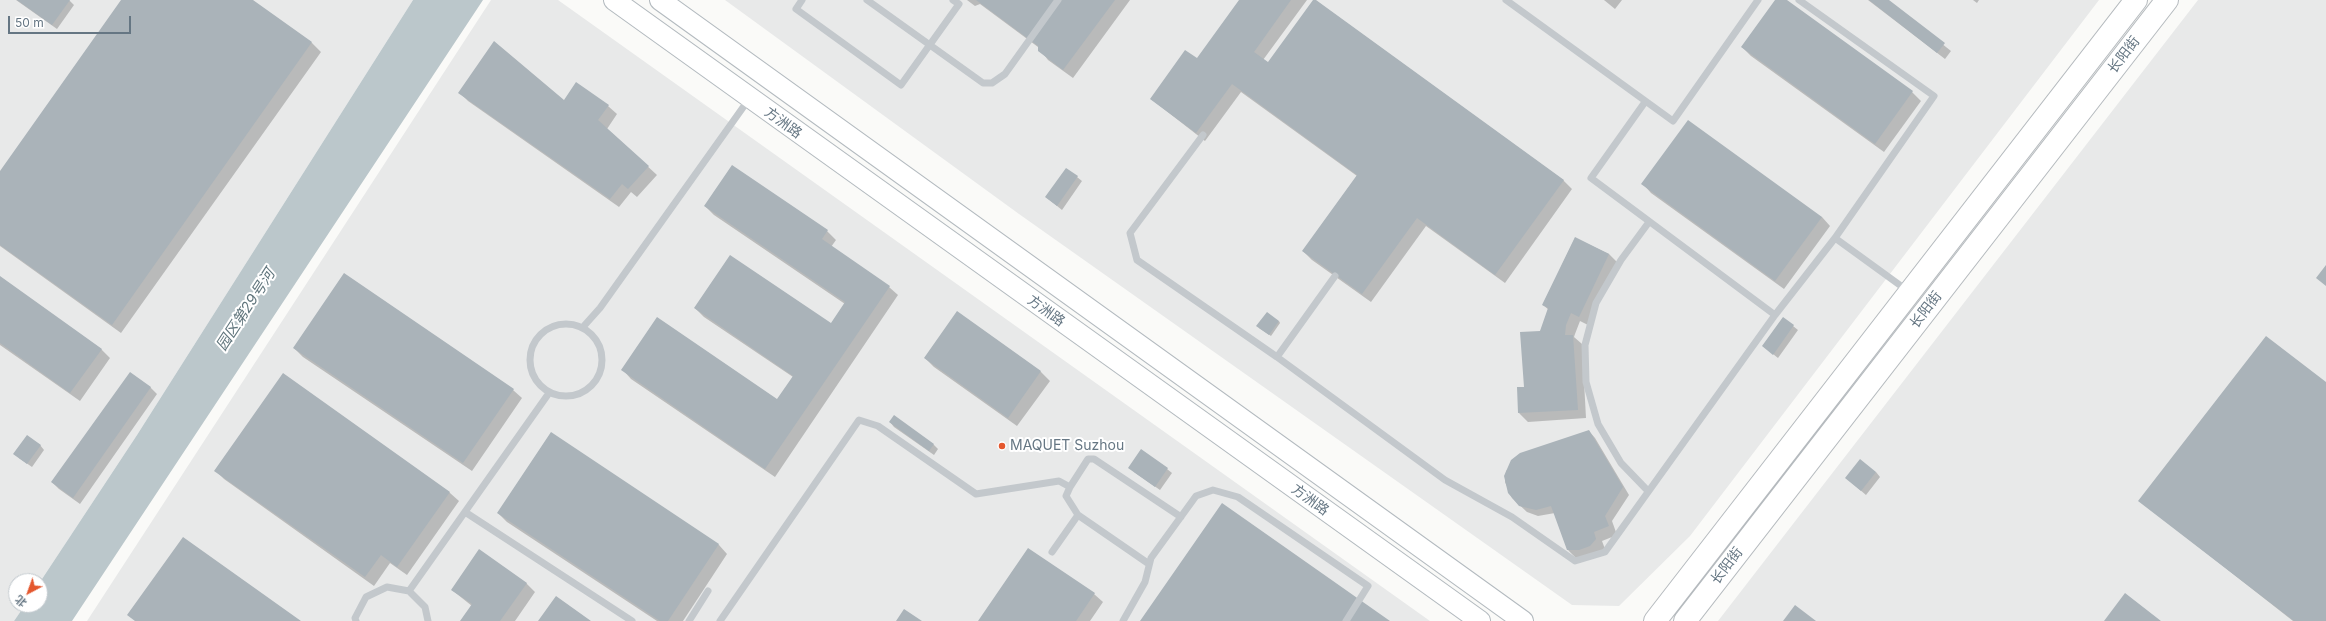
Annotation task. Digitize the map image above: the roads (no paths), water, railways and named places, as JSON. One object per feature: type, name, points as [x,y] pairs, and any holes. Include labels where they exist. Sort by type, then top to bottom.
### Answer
[{"type":"main road","name":"方洲路","points":[[614,0],[749,99],[1480,621]]},
{"type":"main road","name":"方洲路","points":[[660,0],[1523,621]]},
{"type":"main road","name":"长阳街","points":[[1655,621],[2136,0]]},
{"type":"main road","name":"长阳街","points":[[1685,621],[2167,0]]},
{"type":"lane","points":[[802,0],[796,9],[901,85],[959,4],[953,0]]},
{"type":"lane","points":[[867,0],[983,83],[992,84],[1005,74],[1058,0]]},
{"type":"lane","points":[[1506,0],[1672,121],[1758,0]]},
{"type":"lane","points":[[1203,135],[1130,233],[1137,260],[1277,356],[1445,480],[1512,516],[1574,561],[1605,552],[1776,314],[1835,238],[1934,96],[1798,0]]},
{"type":"lane","points":[[583,327],[600,308],[749,99]]},
{"type":"lane","points":[[1645,102],[1591,178],[1776,314]]},
{"type":"lane","points":[[1648,491],[1621,463],[1598,424],[1586,382],[1585,345],[1596,303],[1621,260],[1649,222]]},
{"type":"lane","points":[[1835,238],[1910,293]]},
{"type":"lane","points":[[1277,356],[1335,276]]},
{"type":"lane","points":[[561,323],[583,327],[600,343],[603,366],[593,386],[572,397],[549,393],[533,376],[530,354],[540,333],[561,323]]},
{"type":"lane","points":[[409,591],[549,393]]},
{"type":"lane","points":[[720,621],[786,522],[859,420],[878,426],[976,494],[1059,481],[1070,487]]},
{"type":"lane","points":[[1149,564],[1078,515],[1066,496],[1088,459],[1094,459],[1181,517]]},
{"type":"lane","points":[[1123,621],[1145,582],[1151,558],[1196,496],[1213,490],[1238,497],[1368,586],[1346,621]]},
{"type":"lane","points":[[465,512],[632,621]]},
{"type":"lane","points":[[1052,552],[1078,515]]},
{"type":"lane","points":[[356,621],[366,597],[386,587],[409,591],[425,607],[428,621]]},
{"type":"lane","points":[[688,621],[708,591]]},
{"type":"water","name":"园区第29号河","points":[[413,0],[483,0],[72,621],[14,621],[20,613],[48,613],[48,573],[46,573],[137,435]]},
{"type":"place","name":"MAQUET Suzhou","points":[[1002,446]]}]
